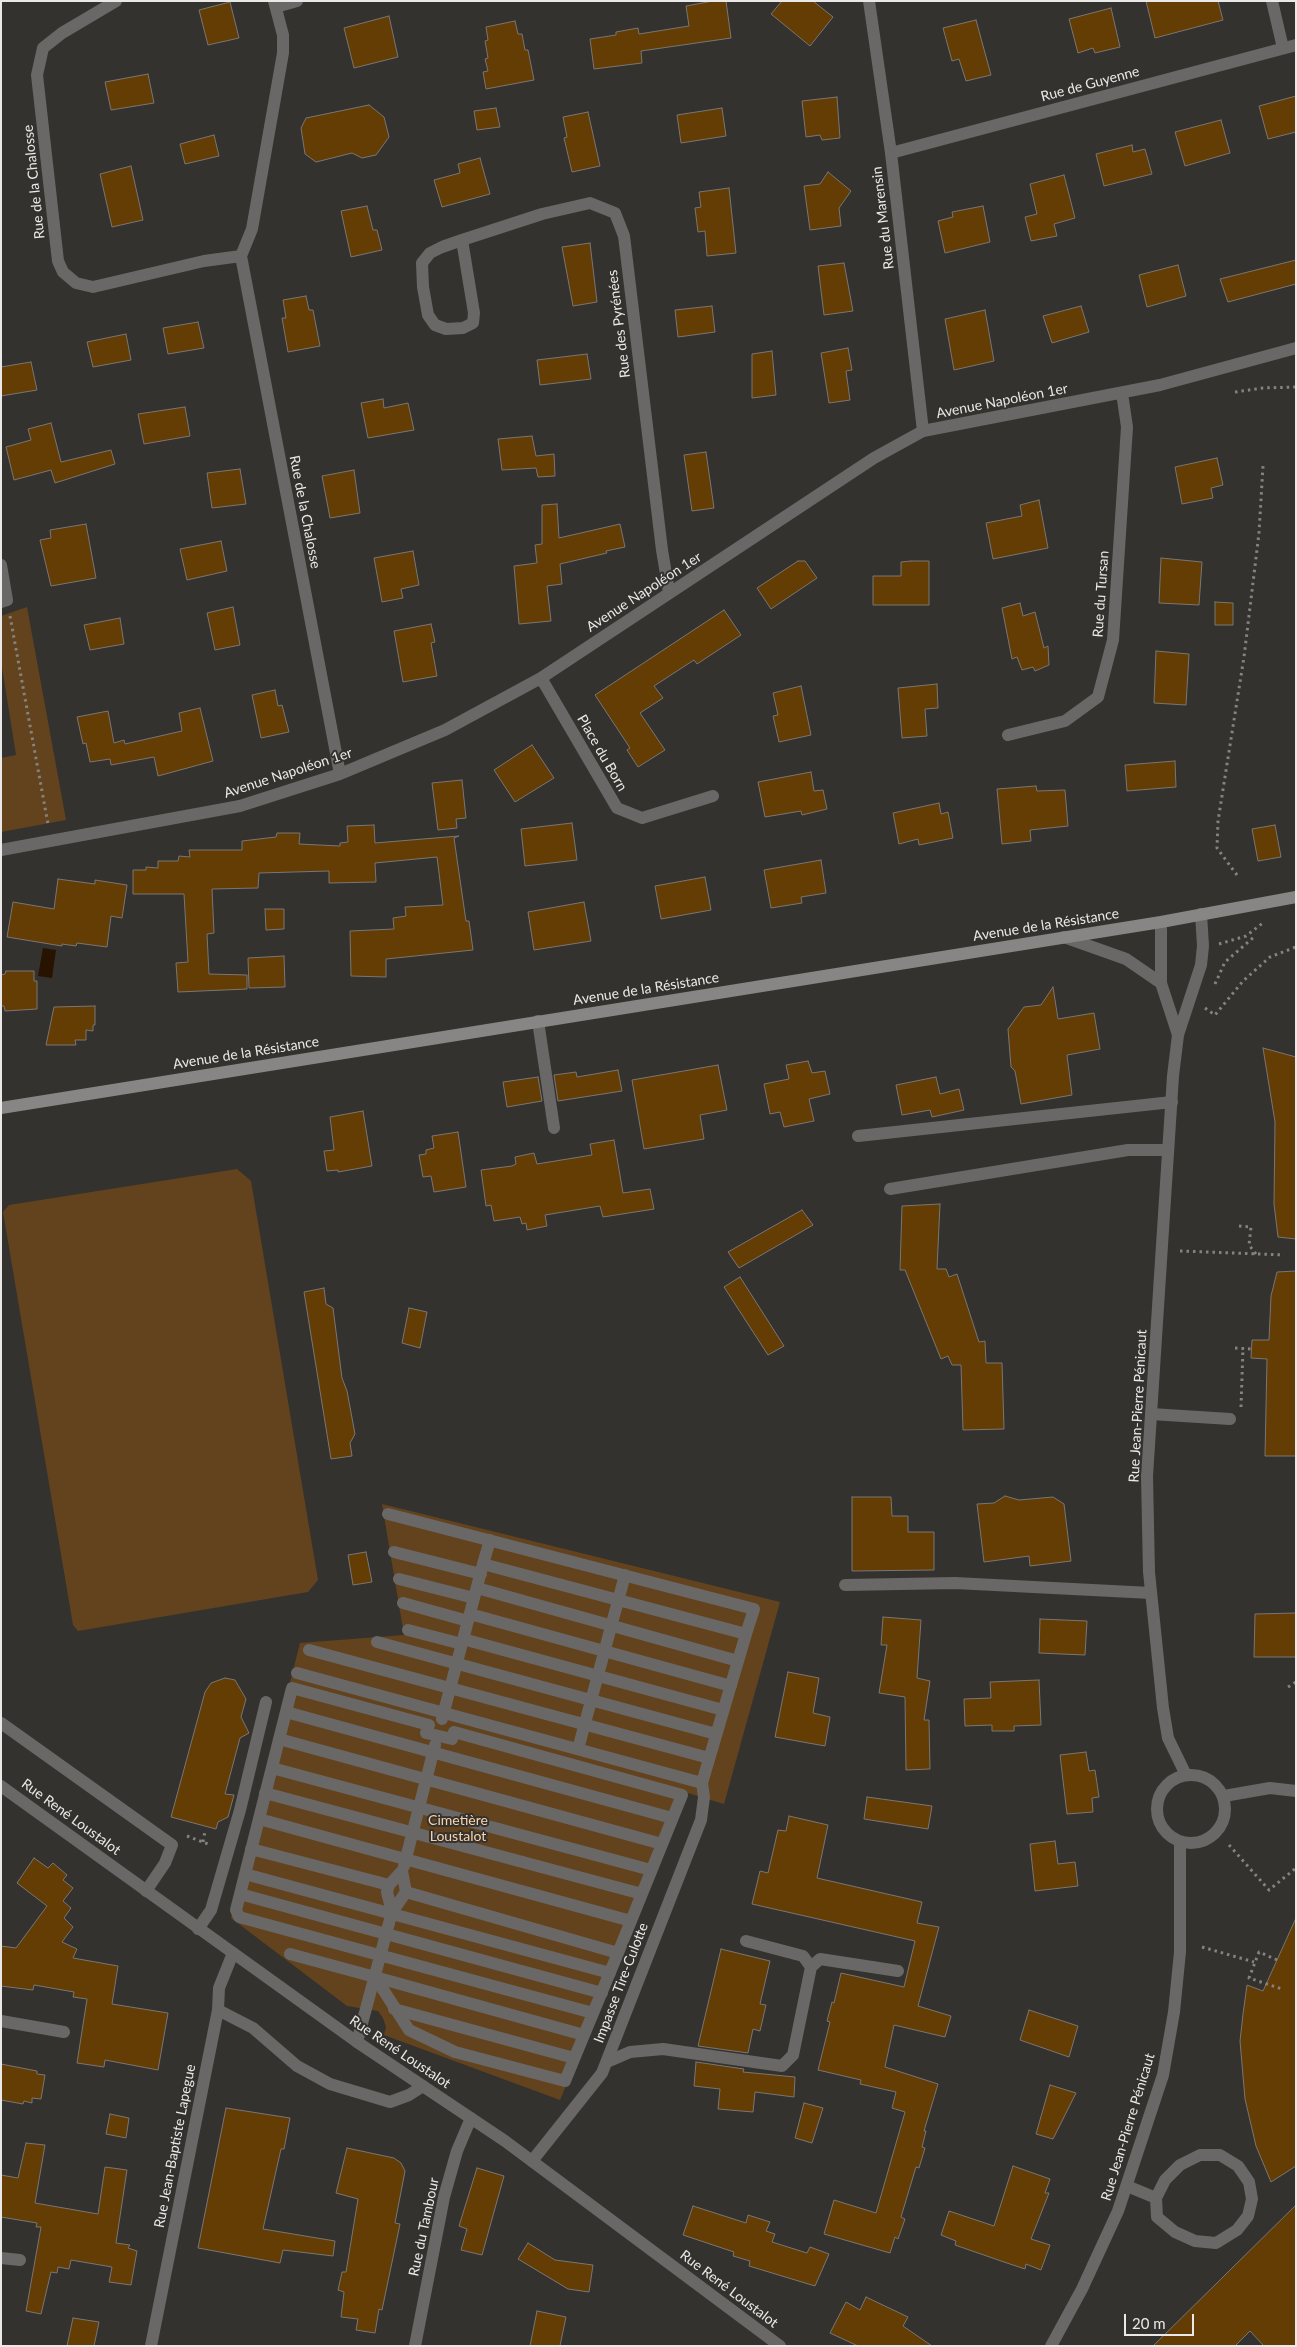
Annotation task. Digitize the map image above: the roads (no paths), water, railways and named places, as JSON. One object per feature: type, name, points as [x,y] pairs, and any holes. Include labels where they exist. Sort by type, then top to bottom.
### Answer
[{"type":"main road","name":"Avenue de la Résistance","points":[[1,1108],[1161,922],[1296,897]]},
{"type":"street","name":"Rue de la Chalosse","points":[[116,1],[62,33],[43,48],[37,75],[58,261],[63,272],[76,283],[93,287],[204,261],[241,256],[340,774]]},
{"type":"street","points":[[241,256],[252,229],[283,53],[282,34],[275,4],[297,1]]},
{"type":"street","name":"Rue du Marensin","points":[[869,1],[891,152],[923,431]]},
{"type":"street","points":[[1272,1],[1283,48]]},
{"type":"street","name":"Rue de Guyenne","points":[[891,152],[1296,45]]},
{"type":"street","name":"Rue des Pyrénées","points":[[462,240],[474,314],[473,323],[463,328],[446,329],[435,325],[428,315],[422,287],[422,263],[430,253],[462,240],[542,214],[590,203],[615,213],[624,236],[660,541],[669,592]]},
{"type":"street","name":"Avenue Napoléon 1er","points":[[1,850],[240,806],[340,774],[445,730],[541,678],[874,458],[923,431],[1160,385],[1296,348]]},
{"type":"street","name":"Rue du Tursan","points":[[1008,735],[1065,721],[1098,697],[1113,640],[1127,427],[1122,393]]},
{"type":"street","points":[[1,565],[4,601]]},
{"type":"street","name":"Place du Born","points":[[541,678],[617,808],[642,818],[713,796]]},
{"type":"street","name":"Rue Jean-Pierre Pénicaut","points":[[1186,1775],[1168,1738],[1151,1593],[1147,1476],[1168,1150],[1178,1035],[1201,965],[1203,946],[1201,914]]},
{"type":"street","name":"Rue Jean-Pierre Pénicaut","points":[[1161,922],[1161,983],[1178,1035]]},
{"type":"street","points":[[1064,937],[1126,959],[1161,983]]},
{"type":"street","points":[[538,1021],[554,1128]]},
{"type":"street","points":[[858,1136],[1172,1102]]},
{"type":"street","points":[[890,1189],[1128,1150],[1168,1150]]},
{"type":"street","points":[[1150,1414],[1230,1419]]},
{"type":"street","points":[[297,1673],[441,1725],[578,1749],[702,1783],[754,1609],[388,1514]]},
{"type":"street","points":[[358,2042],[392,1913],[406,1892],[404,1865],[490,1540]]},
{"type":"street","points":[[394,1552],[482,1569],[619,1600],[746,1634]]},
{"type":"street","points":[[578,1749],[625,1575]]},
{"type":"street","points":[[399,1579],[476,1593],[612,1626],[738,1661]]},
{"type":"street","points":[[845,1584],[955,1583],[1151,1593]]},
{"type":"street","points":[[403,1603],[605,1651],[731,1686]]},
{"type":"street","points":[[408,1630],[463,1641],[723,1710]]},
{"type":"street","points":[[377,1642],[716,1734]]},
{"type":"street","points":[[309,1650],[709,1758]]},
{"type":"street","points":[[441,1725],[426,1733],[429,1725],[292,1688],[236,1910],[239,1917],[593,2013]]},
{"type":"street","points":[[198,1928],[211,1910],[240,1810],[266,1702]]},
{"type":"street","points":[[286,1712],[672,1818]]},
{"type":"street","points":[[1,1723],[172,1845],[165,1863],[146,1891]]},
{"type":"street","points":[[374,1976],[409,2030],[455,2052],[565,2081],[682,1795],[454,1732],[452,1739],[441,1725]]},
{"type":"street","points":[[279,1739],[662,1844]]},
{"type":"street","points":[[272,1768],[651,1870]]},
{"type":"street","points":[[1186,1775],[1198,1775],[1209,1778],[1224,1796],[1226,1811],[1222,1826],[1211,1838],[1196,1844],[1180,1842],[1170,1837],[1162,1828],[1158,1818],[1157,1806],[1160,1795],[1166,1785],[1175,1778],[1186,1775]]},
{"type":"street","name":"Impasse Tire-Culotte","points":[[532,2161],[602,2073],[701,1820],[704,1798],[702,1783]]},
{"type":"street","name":"Rue René Loustalot","points":[[1,1786],[358,2042],[532,2161],[780,2346]]},
{"type":"street","points":[[1224,1796],[1270,1788],[1296,1791]]},
{"type":"street","points":[[265,1793],[642,1894]]},
{"type":"street","points":[[259,1819],[404,1865],[631,1921]]},
{"type":"street","name":"Rue Jean-Pierre Pénicaut","points":[[1051,2346],[1082,2289],[1118,2211],[1163,2075],[1174,2012],[1180,1952],[1180,1842]]},
{"type":"street","points":[[251,1849],[389,1885]]},
{"type":"street","points":[[392,1913],[387,1892],[389,1885],[404,1865]]},
{"type":"street","points":[[245,1874],[610,1973]]},
{"type":"street","points":[[406,1892],[618,1954]]},
{"type":"street","points":[[240,1894],[602,1993]]},
{"type":"street","points":[[746,1941],[803,1956],[811,1967]]},
{"type":"street","name":"Rue Jean-Baptiste Lapegue","points":[[150,2346],[218,2010],[219,1988],[233,1953]]},
{"type":"street","points":[[290,1954],[584,2035]]},
{"type":"street","points":[[606,2062],[630,2052],[663,2049],[782,2066],[793,2055],[811,1967],[820,1958],[898,1971]]},
{"type":"street","points":[[394,2009],[574,2058]]},
{"type":"street","points":[[218,2010],[253,2028],[297,2066],[330,2084],[390,2102],[409,2095],[423,2086]]},
{"type":"street","points":[[1,2021],[64,2032]]},
{"type":"street","name":"Rue du Tambour","points":[[415,2346],[444,2197],[457,2151],[471,2118]]},
{"type":"street","points":[[1200,2155],[1220,2155],[1238,2166],[1249,2182],[1252,2199],[1248,2216],[1237,2230],[1216,2243],[1195,2240],[1174,2232],[1157,2217],[1156,2198],[1165,2180],[1180,2165],[1200,2155]]},
{"type":"street","points":[[1127,2186],[1156,2198]]},
{"type":"street","points":[[1,2258],[20,2260]]},
{"type":"park label","name":"Cimetière Loustalot","points":[[458,1828]]}]
